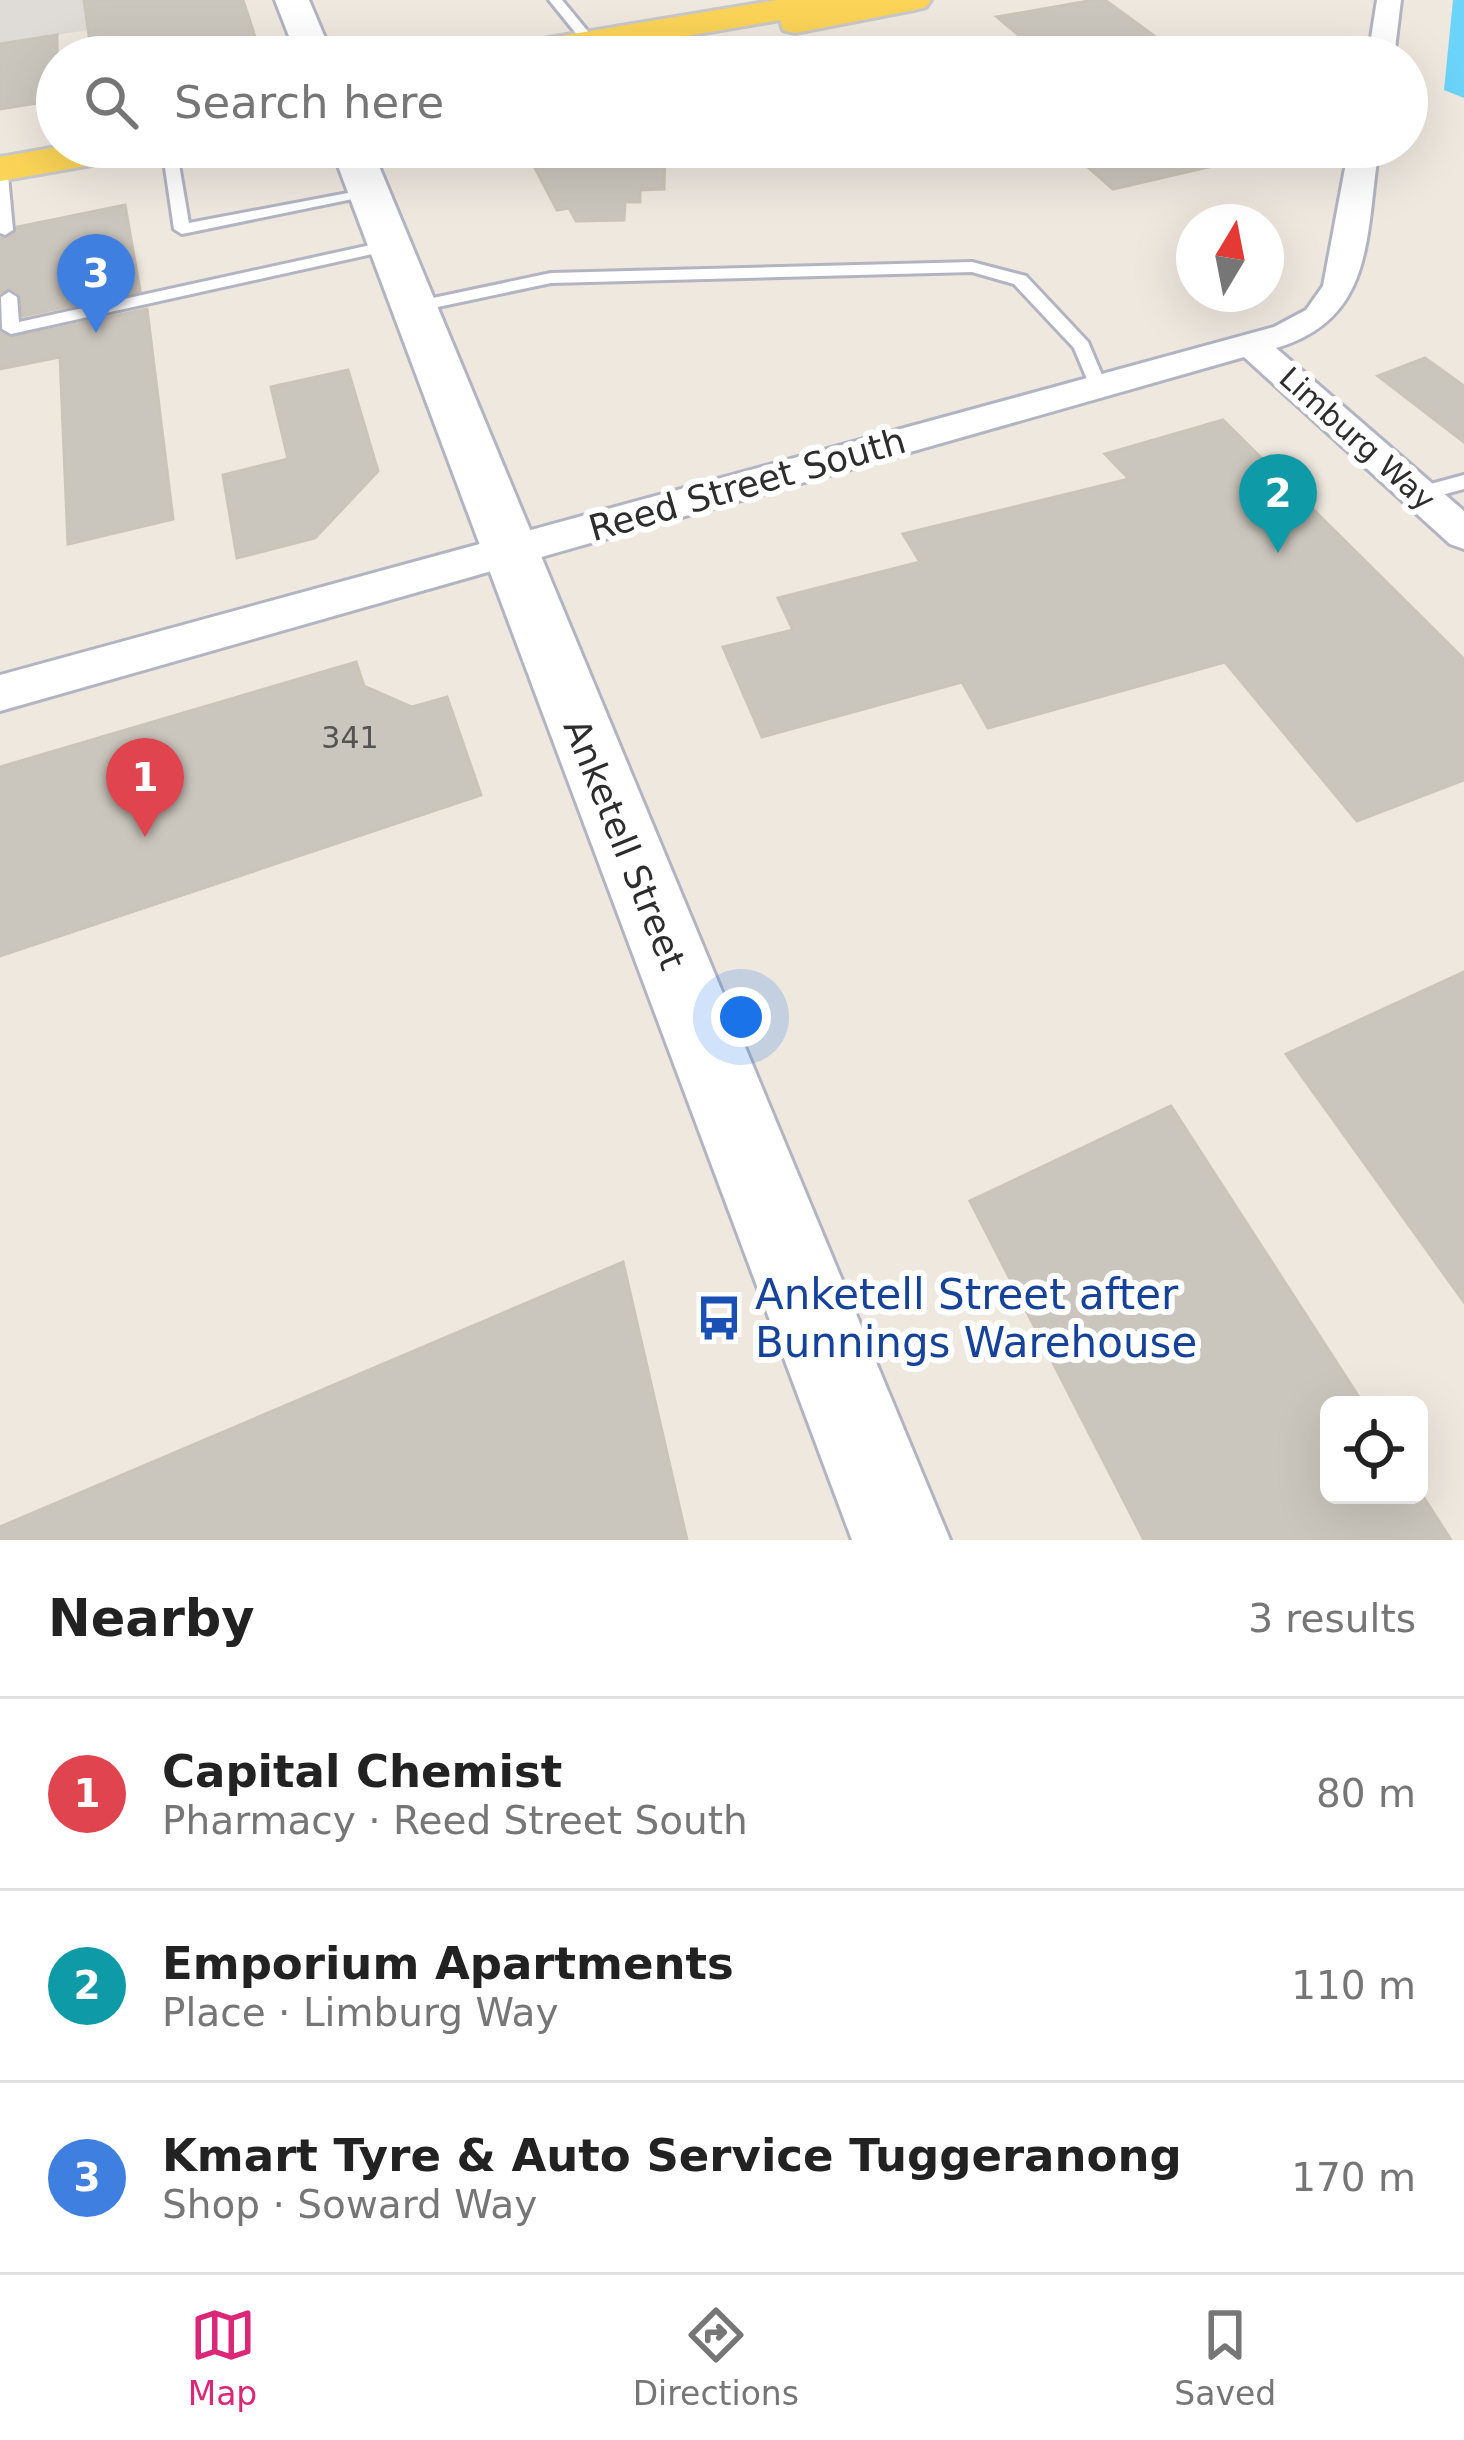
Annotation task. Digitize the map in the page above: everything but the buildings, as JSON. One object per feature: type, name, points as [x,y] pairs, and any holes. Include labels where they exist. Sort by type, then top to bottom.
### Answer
[{"type":"main road","points":[[675,36],[838,0]]},
{"type":"main road","points":[[698,36],[914,0]]},
{"type":"main road","points":[[0,148],[36,141]]},
{"type":"main road","points":[[0,168],[36,162]]},
{"type":"street","points":[[292,0],[307,36]]},
{"type":"street","points":[[1384,36],[1389,0]]},
{"type":"street","name":"Anketell Street","points":[[359,168],[901,1540]]},
{"type":"street","name":"Reed Street South","points":[[0,693],[1286,334],[1318,317],[1340,286],[1360,168]]},
{"type":"street","name":"Limburg Way","points":[[1250,344],[1464,534]]},
{"type":"lane","points":[[555,0],[588,36]]},
{"type":"lane","points":[[0,168],[4,230]]},
{"type":"lane","points":[[172,168],[182,229],[369,194]]},
{"type":"lane","points":[[9,297],[11,329],[389,246]]},
{"type":"lane","points":[[414,307],[551,278],[972,267],[1020,280],[1082,346],[1098,387]]},
{"type":"lane","points":[[1419,494],[1464,482]]},
{"type":"shaded area","points":[[0,0],[84,0],[88,30],[0,44]]},
{"type":"water","points":[[1453,0],[1464,0],[1464,98],[1444,90]]},
{"type":"place","name":"Kmart Tyre & Auto Service Tuggeranong","points":[[96,333]]},
{"type":"place","name":"Emporium Apartments","points":[[1278,553]]},
{"type":"place","name":"Capital Chemist","points":[[145,837]]},
{"type":"place","name":"Anketell Street after Bunnings Warehouse","points":[[719,1318]]}]
